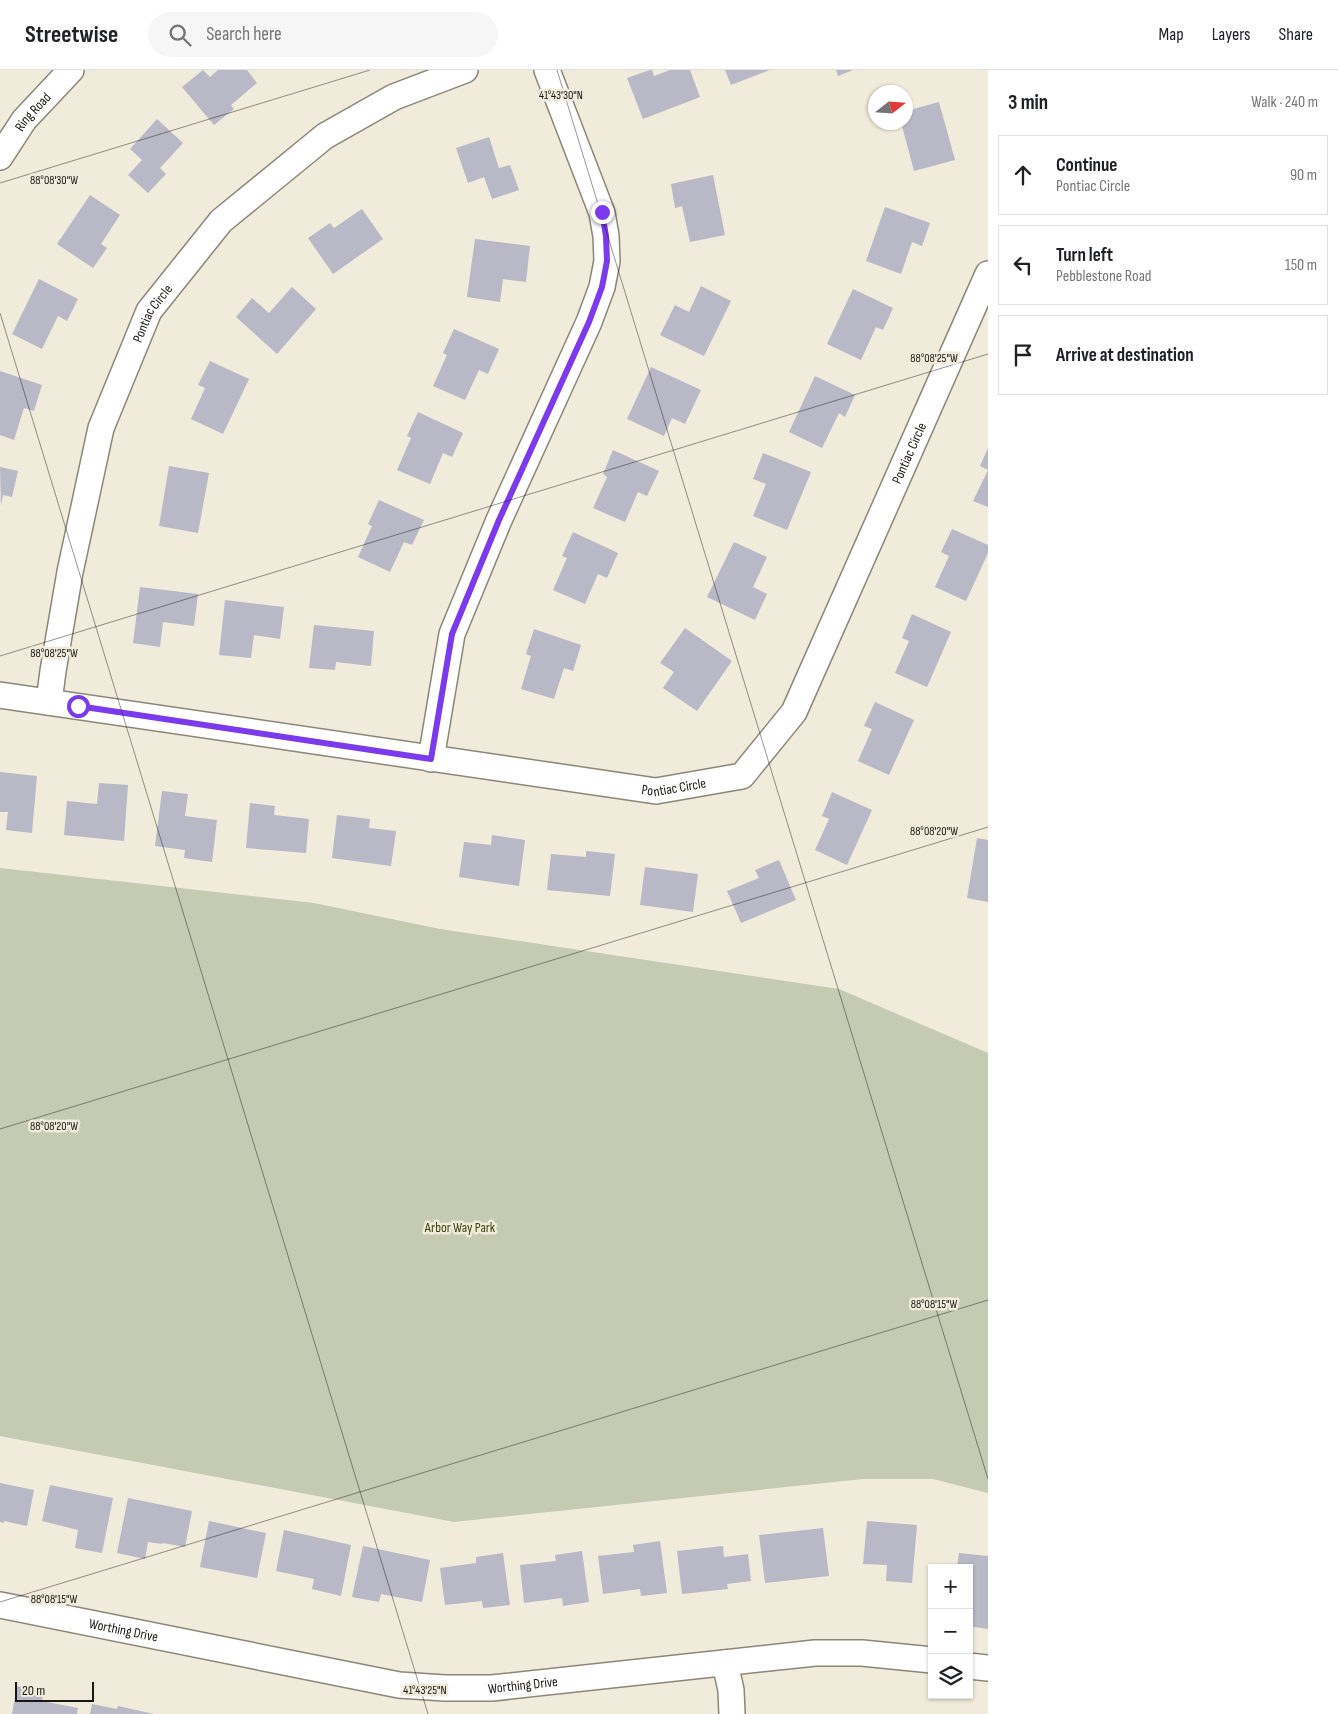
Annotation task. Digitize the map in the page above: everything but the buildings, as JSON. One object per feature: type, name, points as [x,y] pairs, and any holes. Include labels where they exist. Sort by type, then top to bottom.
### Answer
[{"type":"street","name":"Ring Road","points":[[0,157],[24,120],[71,70]]},
{"type":"street","name":"Pontiac Circle","points":[[49,702],[52,671],[70,572],[101,428],[149,311],[221,221],[325,136],[394,97],[465,70]]},
{"type":"street","points":[[431,759],[452,634],[499,520],[589,322],[602,287],[607,261],[606,236],[602,212],[547,70]]},
{"type":"street","name":"Pontiac Circle","points":[[0,695],[656,791],[742,776],[794,712],[988,274]]},
{"type":"street","name":"Worthing Drive","points":[[0,1605],[400,1685],[445,1688],[492,1688],[815,1653],[862,1653],[928,1659]]},
{"type":"street","points":[[725,1663],[731,1690],[732,1714]]},
{"type":"street","points":[[973,1666],[988,1668]]},
{"type":"green space","name":"Arbor Way Park","points":[[0,868],[314,903],[440,929],[839,989],[988,1053],[988,1493],[933,1479],[863,1479],[454,1522],[0,1436]]},
{"type":"route","points":[[78,706],[431,759],[452,634],[499,520],[589,322],[602,287],[607,261],[606,236],[602,212]]}]
